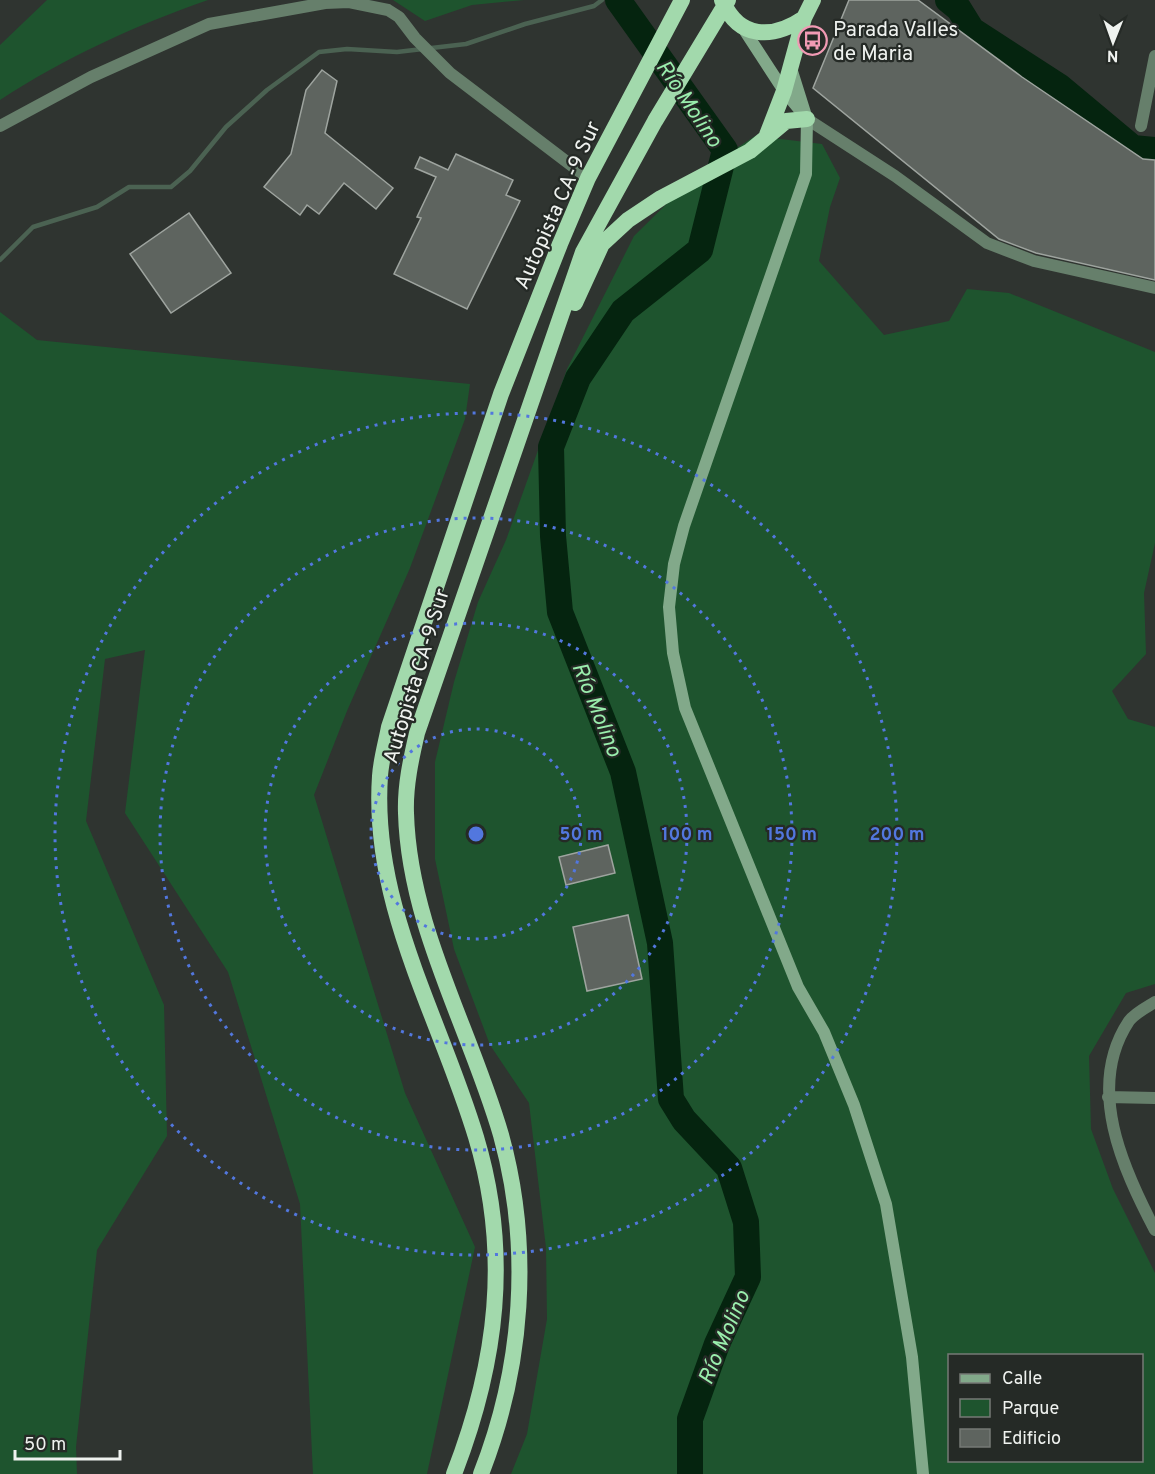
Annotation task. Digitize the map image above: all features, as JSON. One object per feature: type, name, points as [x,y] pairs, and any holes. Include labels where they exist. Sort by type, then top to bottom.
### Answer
[{"type":"highway","name":"Autopista CA-9 Sur","points":[[454,1474],[473,1420],[493,1336],[496,1242],[491,1204],[476,1137],[399,927],[388,877],[380,816],[380,775],[389,727],[501,394],[588,178],[682,0]]},
{"type":"highway","points":[[722,0],[740,24],[751,30],[775,33],[804,18]]},
{"type":"highway","name":"Autopista CA-9 Sur","points":[[481,1474],[495,1438],[509,1382],[516,1340],[519,1290],[515,1203],[500,1133],[433,946],[413,876],[406,814],[407,779],[417,732],[583,252],[654,122],[728,0]]},
{"type":"highway","points":[[767,135],[791,67],[804,18],[813,0]]},
{"type":"highway","points":[[540,374],[555,349],[602,244],[628,220],[672,191],[750,151],[786,121],[807,119]]},
{"type":"main road","points":[[740,24],[783,91],[807,119]]},
{"type":"main road","points":[[791,67],[807,119],[806,174],[684,526],[674,564],[669,607],[673,653],[685,708],[798,987],[825,1032],[854,1106],[886,1204],[912,1358],[923,1474]]},
{"type":"street","points":[[0,126],[91,77],[209,24],[326,3],[349,2],[388,10],[399,17],[415,38],[439,62],[588,178]]},
{"type":"street","points":[[1142,126],[1155,56]]},
{"type":"street","points":[[807,119],[895,176],[987,243],[1034,261],[1155,288]]},
{"type":"street","points":[[1155,1002],[1130,1019],[1116,1050],[1108,1097],[1120,1152],[1149,1205],[1155,1230]]},
{"type":"street","points":[[1108,1097],[1155,1098]]},
{"type":"green space","points":[[47,0],[208,0],[154,20],[75,56],[0,100],[0,45]]},
{"type":"green space","points":[[393,0],[524,0],[472,5],[425,21]]},
{"type":"green space","points":[[755,136],[822,144],[840,178],[830,207],[819,261],[884,335],[949,321],[967,289],[1009,293],[1155,352],[1155,543],[1144,593],[1146,654],[1112,691],[1128,719],[1155,727],[1155,984],[1126,993],[1089,1056],[1091,1129],[1113,1189],[1155,1273],[1155,1474],[511,1474],[527,1434],[547,1319],[546,1248],[529,1103],[490,1045],[454,949],[435,859],[435,762],[454,682],[478,602],[506,540],[567,369],[634,236],[697,174]]},
{"type":"green space","points":[[0,312],[37,340],[470,384],[465,419],[410,568],[347,711],[314,795],[405,1093],[475,1247],[427,1474],[313,1474],[300,1204],[228,972],[125,813],[145,650],[105,659],[86,821],[164,1005],[167,1136],[97,1250],[76,1447],[77,1474],[0,1474]]},
{"type":"building","points":[[849,0],[918,0],[1022,77],[1143,159],[1155,160],[1155,280],[1036,253],[999,239],[813,88]]},
{"type":"building","points":[[322,70],[337,81],[325,133],[393,188],[376,209],[344,183],[319,214],[307,205],[300,215],[264,187],[291,154],[306,90]]},
{"type":"building","points":[[456,154],[513,180],[506,195],[520,201],[467,309],[394,274],[421,218],[417,217],[436,177],[415,168],[420,157],[448,170]]},
{"type":"building","points":[[189,213],[231,273],[171,313],[130,254]]},
{"type":"building","points":[[608,845],[615,873],[566,885],[559,857]]},
{"type":"building","points":[[628,915],[642,979],[587,991],[573,927]]},
{"type":"waterway","points":[[0,260],[33,227],[97,207],[129,187],[171,187],[190,171],[226,127],[267,90],[319,52],[347,49],[397,52],[466,44],[525,24],[594,6],[602,0]]},
{"type":"waterway","name":"Río Molino","points":[[618,0],[725,150],[700,250],[623,311],[578,378],[551,447],[553,536],[560,612],[623,772],[660,943],[671,1099],[684,1120],[729,1168],[746,1222],[748,1277],[717,1344],[690,1419],[690,1474]]},
{"type":"waterway","points":[[948,0],[959,9],[972,30],[1060,87],[1133,148],[1155,150]]},
{"type":"place","name":"Parada Valles de Maria","points":[[812,41]]}]
